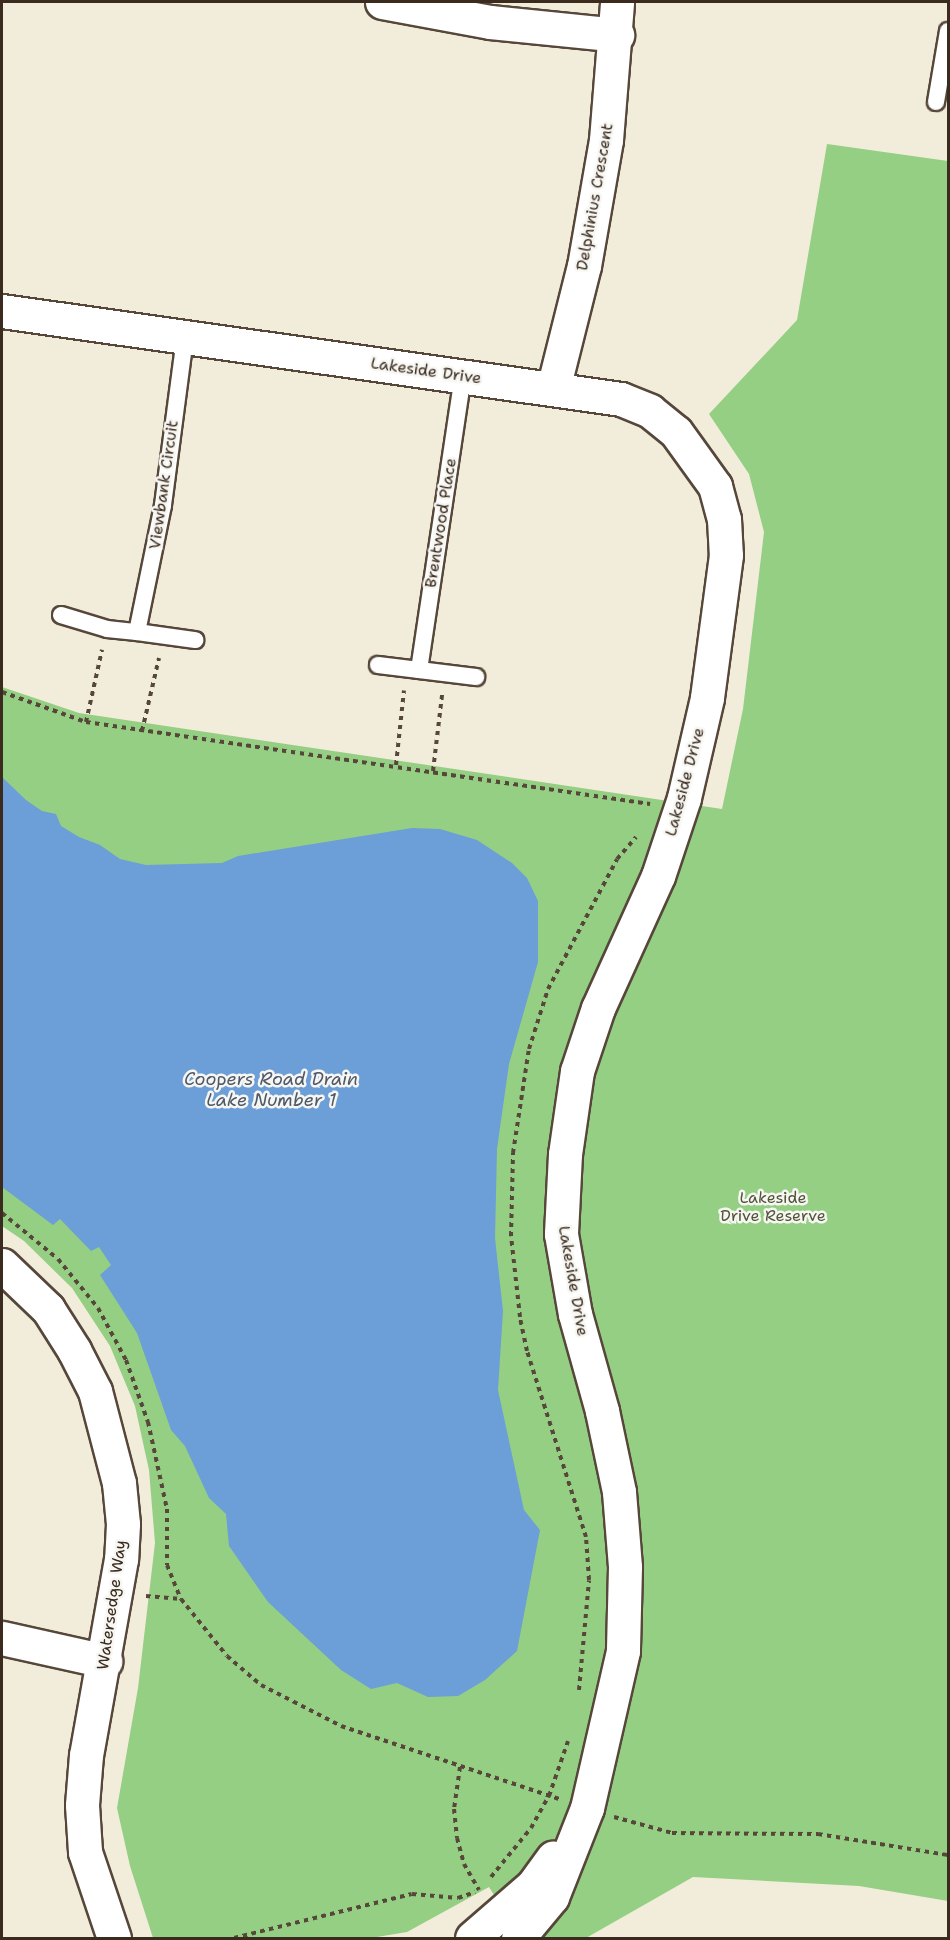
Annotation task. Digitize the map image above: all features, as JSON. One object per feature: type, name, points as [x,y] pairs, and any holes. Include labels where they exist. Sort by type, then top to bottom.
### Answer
[{"type":"street","points":[[382,2],[490,22],[617,35]]},
{"type":"street","name":"Delphinius Crescent","points":[[553,389],[586,254],[606,140],[617,35],[617,2]]},
{"type":"street","name":"Lakeside Drive","points":[[2,311],[621,399],[650,411],[676,432],[715,486],[724,519],[726,555],[707,698],[684,798],[658,876],[598,1008],[577,1071],[565,1154],[561,1234],[575,1314],[602,1411],[619,1492],[625,1567],[623,1651],[587,1808],[533,1885],[489,1933]]},
{"type":"street","name":"Watersedge Way","points":[[2,1265],[48,1309],[74,1350],[95,1391],[110,1438],[123,1524],[105,1661],[86,1755],[82,1804],[85,1852],[114,1938]]},
{"type":"street","points":[[2,1638],[105,1661]]},
{"type":"lane","points":[[936,102],[948,31]]},
{"type":"lane","name":"Viewbank Circuit","points":[[137,632],[163,504],[185,337]]},
{"type":"lane","name":"Brentwood Place","points":[[413,669],[463,377]]},
{"type":"lane","points":[[62,615],[106,629],[195,640]]},
{"type":"lane","points":[[378,664],[476,677]]},
{"type":"path","points":[[86,722],[106,629]]},
{"type":"path","points":[[142,730],[164,636]]},
{"type":"path","points":[[396,765],[413,669]]},
{"type":"path","points":[[433,771],[445,673]]},
{"type":"path","points":[[2,692],[86,722],[396,765],[651,804]]},
{"type":"path","points":[[2,1213],[58,1258],[98,1308],[126,1360],[148,1422],[167,1509],[167,1565],[181,1599],[202,1629],[253,1678],[300,1708],[382,1742],[672,1833],[818,1834],[948,1855]]},
{"type":"path","points":[[460,1767],[454,1809],[457,1838],[464,1864],[479,1890],[489,1933]]},
{"type":"path","points":[[234,1938],[412,1894],[458,1898],[479,1890]]},
{"type":"green space","name":"Lakeside Drive Reserve","points":[[827,144],[948,161],[948,1901],[859,1886],[693,1877],[586,1938],[521,1938],[489,1887],[407,1932],[371,1938],[153,1938],[130,1866],[117,1808],[138,1688],[155,1543],[149,1470],[135,1406],[110,1346],[72,1288],[24,1241],[2,1226],[2,687],[79,713],[722,809],[743,709],[764,532],[749,474],[709,414],[797,320]]},
{"type":"water","name":"Coopers Road Drain Lake Number 1","points":[[2,777],[26,800],[42,811],[56,814],[61,826],[79,837],[100,845],[120,859],[146,865],[222,863],[238,856],[412,828],[440,829],[477,840],[512,863],[527,878],[538,901],[538,962],[509,1064],[497,1149],[495,1238],[503,1311],[498,1390],[524,1510],[540,1530],[517,1651],[485,1680],[458,1696],[428,1697],[397,1683],[371,1689],[341,1670],[268,1602],[229,1546],[226,1514],[209,1498],[185,1446],[171,1430],[137,1333],[100,1275],[111,1265],[99,1247],[91,1251],[60,1219],[53,1225],[2,1187]]}]
